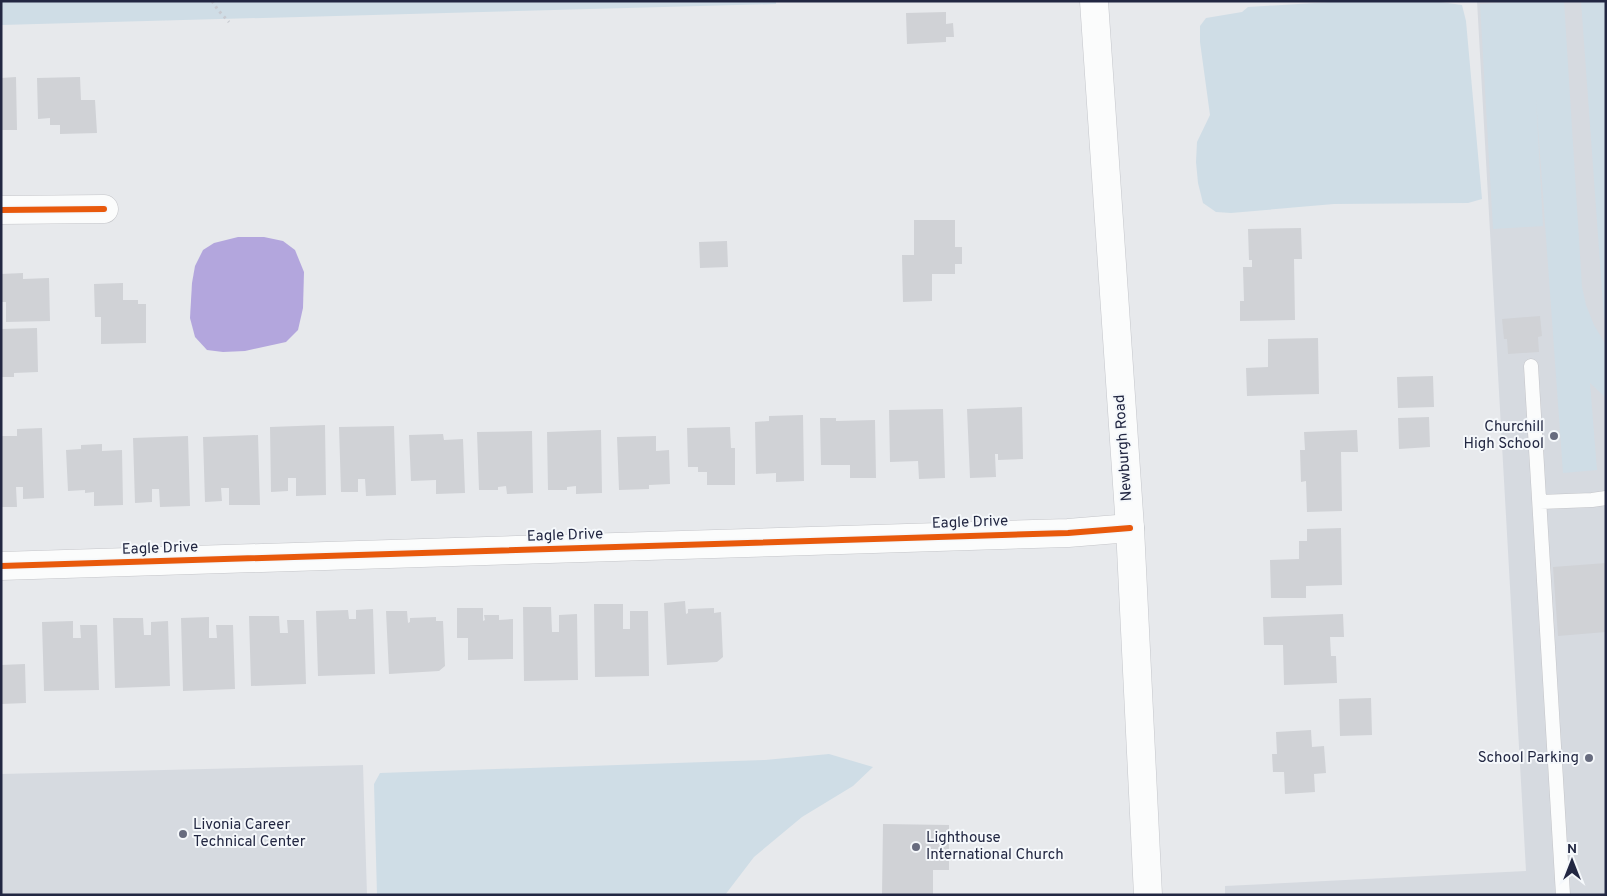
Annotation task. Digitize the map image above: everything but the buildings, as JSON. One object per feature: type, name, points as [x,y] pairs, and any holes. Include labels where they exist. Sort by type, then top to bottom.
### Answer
[{"type":"street","name":"Newburgh Road","points":[[1094,1],[1130,528],[1148,895]]},
{"type":"street","points":[[1,210],[104,209]]},
{"type":"street","name":"Eagle Drive","points":[[1,566],[1058,533],[1130,528]]},
{"type":"lane","points":[[1531,366],[1563,895]]},
{"type":"lane","points":[[1540,502],[1606,498]]},
{"type":"path","points":[[212,1],[229,22]]},
{"type":"shaded area","points":[[1,1],[776,1],[776,4],[1,25]]},
{"type":"shaded area","points":[[1347,1],[1433,1],[1462,5],[1466,21],[1482,199],[1468,203],[1334,204],[1231,213],[1216,212],[1203,203],[1198,183],[1196,162],[1197,142],[1210,115],[1200,42],[1200,26],[1206,18],[1242,12],[1248,7]]},
{"type":"shaded area","name":"Churchill High School","points":[[1477,1],[1606,1],[1606,895],[1225,895],[1225,886],[1526,871]]},
{"type":"shaded area","points":[[1564,1],[1582,287],[1586,305],[1594,325],[1606,345],[1606,398],[1590,383],[1597,470],[1563,473],[1536,99],[1543,226],[1493,229],[1480,4]]},
{"type":"shaded area","points":[[1581,1],[1606,1],[1606,318],[1604,318]]},
{"type":"shaded area","points":[[238,237],[264,237],[283,241],[295,250],[304,272],[303,308],[298,330],[286,342],[245,351],[223,352],[207,350],[195,337],[190,318],[195,266],[203,250],[214,243]]},
{"type":"shaded area","points":[[829,754],[873,767],[853,786],[802,817],[754,857],[725,895],[377,895],[374,784],[380,773],[765,760]]},
{"type":"shaded area","name":"Livonia Career Technical Center","points":[[363,765],[367,895],[1,895],[1,774]]},
{"type":"cycle path","points":[[1,210],[104,209]]},
{"type":"cycle path","points":[[1,566],[1068,533],[1130,528]]},
{"type":"place","name":"Churchill High School","points":[[1554,436]]},
{"type":"place","name":"School Parking","points":[[1589,758]]},
{"type":"place","name":"Livonia Career Technical Center","points":[[183,834]]},
{"type":"place","name":"Lighthouse International Church","points":[[916,847]]}]
